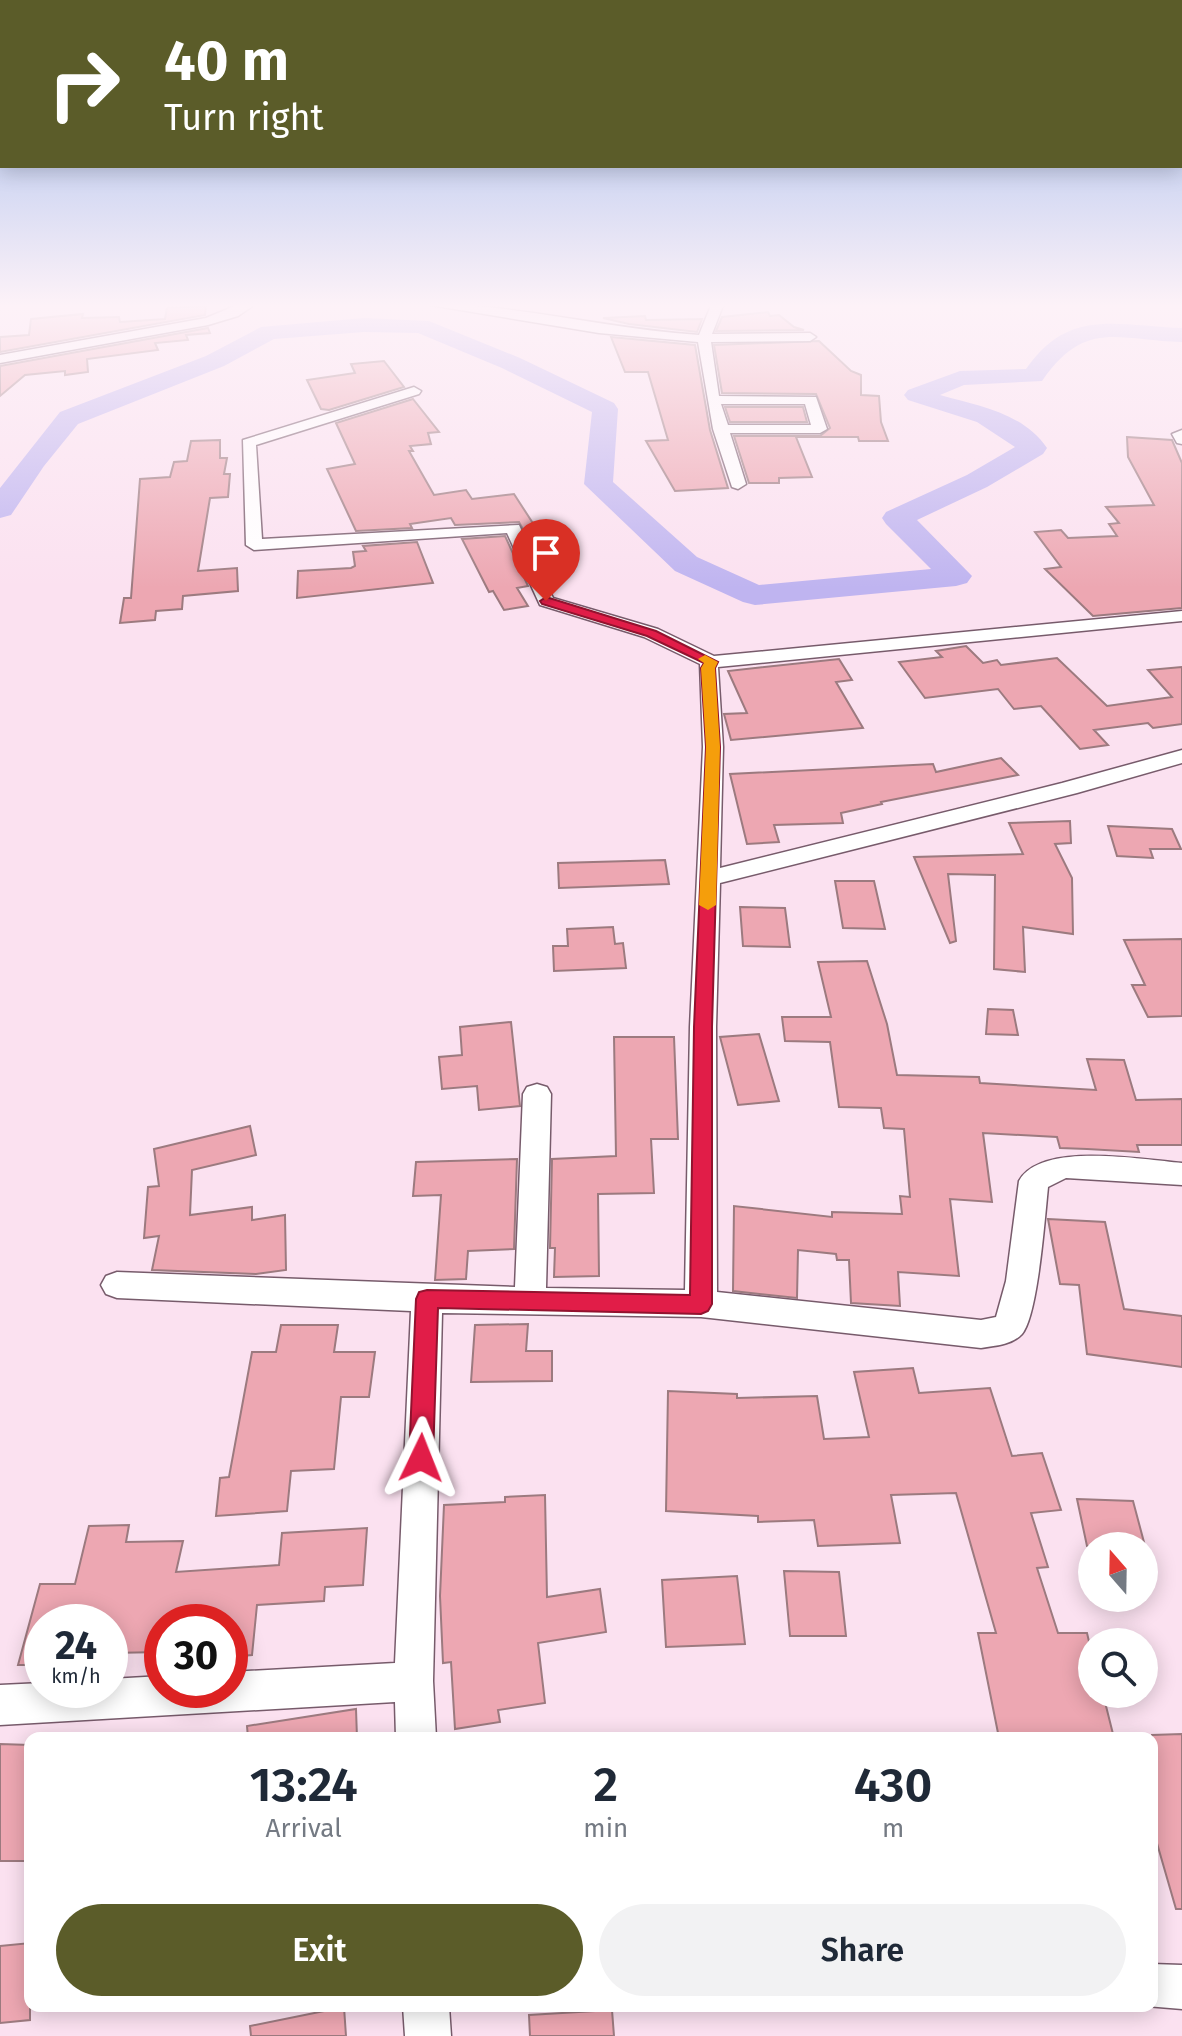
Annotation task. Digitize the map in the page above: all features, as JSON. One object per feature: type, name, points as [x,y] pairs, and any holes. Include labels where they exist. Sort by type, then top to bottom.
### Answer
[{"type":"street","points":[[392,398],[248,443],[254,545],[513,528],[546,601],[651,633],[711,662],[1182,616]]},
{"type":"street","points":[[720,429],[820,429],[814,402],[713,400],[720,429],[738,484]]},
{"type":"street","points":[[701,1304],[703,1027],[713,747],[708,668],[711,662]]},
{"type":"street","points":[[709,878],[1069,788],[1182,756]]},
{"type":"street","points":[[530,1299],[537,1094]]},
{"type":"street","points":[[117,1285],[427,1299],[701,1304],[981,1334],[998,1332],[1010,1325],[1022,1281],[1034,1181],[1048,1172],[1066,1167],[1182,1174]]},
{"type":"street","points":[[416,1732],[414,1681],[427,1299]]},
{"type":"street","points":[[0,1705],[414,1681]]},
{"type":"street","points":[[1158,1986],[1182,1987]]},
{"type":"street","points":[[426,2012],[428,2036]]},
{"type":"building","points":[[316,398],[368,398],[329,410],[321,409]]},
{"type":"building","points":[[656,398],[704,398],[710,430],[728,488],[675,491],[646,441],[668,440]]},
{"type":"building","points":[[818,398],[879,398],[881,422],[888,441],[859,441],[858,437],[796,437],[812,477],[779,478],[779,483],[749,483],[734,436],[820,436],[830,428]]},
{"type":"building","points":[[413,399],[439,432],[428,433],[431,444],[410,446],[413,451],[409,451],[434,495],[466,490],[472,499],[514,494],[547,545],[533,547],[519,522],[455,525],[451,518],[410,524],[412,528],[356,531],[327,469],[355,464],[336,423]]},
{"type":"building","points":[[725,407],[803,407],[807,422],[730,422]]},
{"type":"building","points":[[1127,437],[1172,440],[1182,463],[1182,608],[1093,616],[1045,569],[1061,567],[1035,532],[1061,530],[1068,538],[1117,536],[1109,524],[1119,523],[1106,507],[1154,505],[1128,457]]},
{"type":"building","points":[[220,440],[220,458],[227,458],[224,474],[230,474],[228,497],[210,498],[198,571],[237,568],[238,591],[183,596],[182,609],[156,611],[155,620],[120,623],[124,598],[131,598],[140,479],[170,477],[174,462],[187,461],[191,441]]},
{"type":"building","points":[[505,536],[528,586],[517,588],[528,606],[504,610],[493,591],[489,592],[462,539]]},
{"type":"building","points":[[417,542],[433,583],[297,598],[298,571],[351,568],[355,566],[353,552],[366,551],[363,546]]},
{"type":"building","points":[[966,646],[983,663],[997,660],[1001,665],[1057,658],[1107,706],[1172,697],[1148,670],[1182,667],[1182,724],[1153,728],[1148,723],[1094,730],[1108,745],[1080,749],[1041,706],[1014,709],[998,689],[925,698],[899,662],[942,657],[936,651]]},
{"type":"building","points":[[839,659],[852,680],[836,682],[863,728],[731,740],[724,714],[747,713],[728,671]]},
{"type":"building","points":[[1001,758],[1018,775],[881,802],[841,813],[843,823],[774,825],[779,842],[747,844],[730,774],[933,764],[936,772]]},
{"type":"building","points":[[1070,821],[1071,843],[1055,844],[1072,878],[1073,934],[1023,927],[1025,972],[994,969],[995,875],[948,874],[956,941],[950,943],[914,857],[1023,854],[1009,823]]},
{"type":"building","points":[[1108,826],[1172,829],[1181,849],[1150,849],[1153,858],[1117,856]]},
{"type":"building","points":[[665,860],[669,884],[559,888],[558,863]]},
{"type":"building","points":[[835,881],[874,881],[885,929],[843,928]]},
{"type":"building","points":[[740,907],[785,908],[790,947],[743,946]]},
{"type":"building","points":[[613,927],[615,944],[623,943],[626,968],[554,971],[553,946],[568,946],[567,929]]},
{"type":"building","points":[[1182,939],[1182,1016],[1148,1017],[1132,985],[1145,985],[1124,940]]},
{"type":"building","points":[[867,961],[887,1024],[897,1075],[979,1077],[980,1083],[1096,1090],[1087,1059],[1124,1060],[1136,1100],[1182,1099],[1182,1145],[1137,1145],[1139,1152],[1060,1148],[1057,1137],[983,1133],[992,1202],[950,1199],[959,1276],[898,1272],[900,1306],[851,1303],[849,1260],[837,1260],[836,1254],[798,1250],[797,1298],[733,1291],[734,1206],[832,1217],[832,1212],[902,1214],[900,1196],[910,1197],[904,1129],[884,1128],[881,1108],[839,1107],[830,1042],[785,1041],[782,1017],[831,1017],[818,962]]},
{"type":"building","points":[[988,1009],[1013,1010],[1018,1035],[986,1034]]},
{"type":"building","points":[[511,1022],[520,1106],[479,1110],[477,1086],[442,1089],[439,1057],[462,1055],[460,1027]]},
{"type":"building","points":[[759,1034],[779,1101],[738,1105],[720,1037]]},
{"type":"building","points":[[614,1037],[674,1037],[678,1139],[651,1139],[654,1193],[598,1194],[599,1276],[554,1277],[555,1248],[550,1248],[552,1159],[616,1156]]},
{"type":"building","points":[[250,1126],[256,1155],[192,1170],[190,1215],[252,1207],[252,1220],[285,1215],[286,1270],[256,1274],[152,1270],[159,1236],[144,1238],[148,1187],[159,1186],[154,1149]]},
{"type":"building","points":[[517,1159],[514,1249],[468,1251],[466,1279],[435,1280],[441,1195],[413,1196],[416,1162]]},
{"type":"building","points":[[1048,1219],[1105,1222],[1124,1309],[1182,1316],[1182,1367],[1087,1354],[1079,1285],[1060,1284]]},
{"type":"building","points":[[528,1324],[526,1351],[552,1351],[552,1381],[471,1382],[475,1325]]},
{"type":"building","points":[[281,1325],[338,1325],[334,1352],[375,1352],[369,1397],[341,1397],[334,1469],[291,1471],[287,1511],[216,1516],[220,1478],[229,1477],[252,1352],[276,1352]]},
{"type":"building","points":[[913,1368],[919,1393],[990,1388],[1012,1456],[1042,1453],[1061,1510],[1031,1513],[1048,1567],[1037,1568],[1058,1633],[1078,1633],[1078,1708],[1106,1708],[1112,1732],[998,1732],[978,1633],[996,1633],[956,1493],[891,1495],[900,1543],[818,1546],[814,1520],[758,1522],[758,1516],[666,1511],[668,1391],[737,1394],[737,1398],[817,1396],[824,1439],[869,1437],[854,1372]]},
{"type":"building","points":[[545,1495],[547,1597],[600,1589],[606,1632],[538,1643],[545,1703],[498,1710],[500,1722],[455,1729],[451,1662],[443,1663],[440,1596],[444,1505],[505,1502],[505,1497]]},
{"type":"building","points":[[1077,1499],[1133,1501],[1141,1532],[1084,1532]]},
{"type":"building","points":[[129,1525],[126,1542],[183,1541],[176,1572],[279,1565],[282,1533],[367,1528],[363,1585],[325,1587],[324,1601],[257,1605],[252,1655],[248,1655],[248,1604],[144,1604],[144,1652],[128,1653],[128,1604],[35,1604],[40,1584],[75,1584],[89,1526]]},
{"type":"building","points":[[784,1571],[839,1572],[846,1636],[790,1636]]},
{"type":"building","points":[[737,1576],[745,1644],[666,1647],[662,1580]]},
{"type":"building","points":[[24,1643],[24,1665],[18,1665]]},
{"type":"building","points":[[356,1709],[357,1732],[248,1732],[247,1726]]},
{"type":"building","points":[[1182,1734],[1182,1909],[1176,1909],[1158,1847],[1158,1735]]},
{"type":"building","points":[[0,1744],[24,1745],[24,1861],[0,1861]]},
{"type":"building","points":[[24,1944],[24,2012],[30,2012],[30,2020],[0,2023],[0,1946]]},
{"type":"building","points":[[319,2012],[344,2012],[346,2036],[251,2036],[250,2026]]},
{"type":"building","points":[[612,2012],[614,2036],[530,2036],[529,2015]]},
{"type":"waterway","points":[[0,509],[33,461],[69,418],[120,398]]},
{"type":"waterway","points":[[583,398],[605,409],[598,484],[686,564],[755,595],[956,576],[897,518],[977,481],[1033,448],[987,416],[926,398]]},
{"type":"slow traffic","points":[[705,659],[711,662],[708,668],[713,747],[708,905]]},
{"type":"route","points":[[421,1458],[427,1299],[701,1304],[703,1027],[713,747],[708,668],[711,662],[651,633],[546,601]]}]
